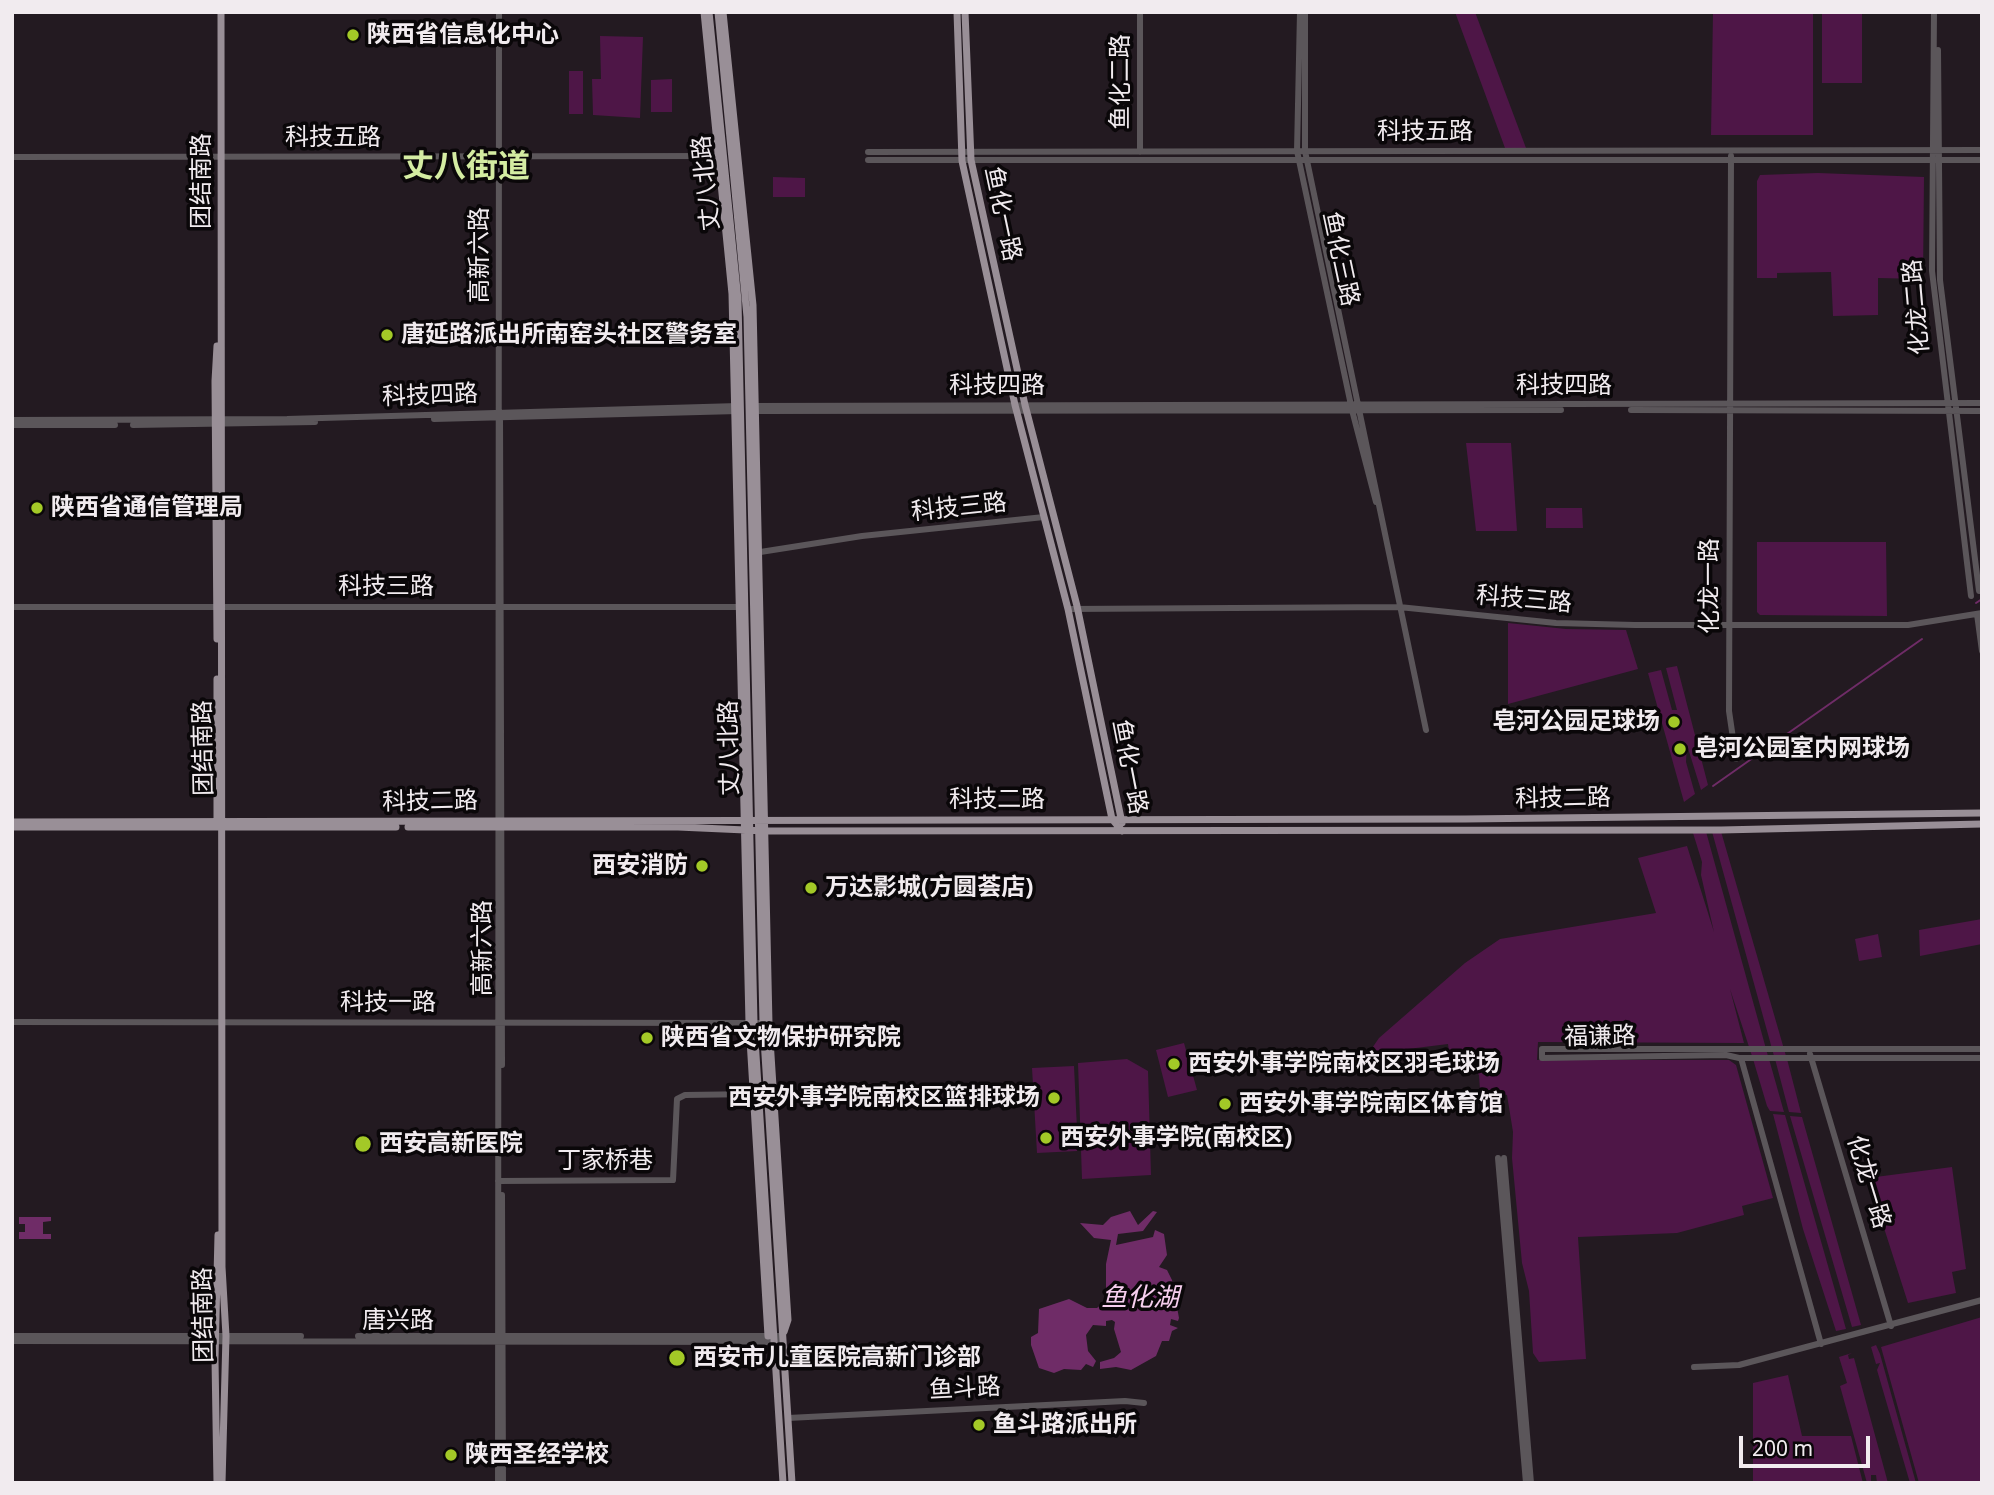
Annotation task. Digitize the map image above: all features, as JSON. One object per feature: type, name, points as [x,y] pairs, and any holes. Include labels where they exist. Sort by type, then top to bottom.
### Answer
[{"type":"main road","name":"团结南路","points":[[219,12],[220,1023],[225,1338],[220,1483]]},
{"type":"main road","points":[[704,12],[728,156]]},
{"type":"main road","name":"丈八北路","points":[[709,12],[745,283],[756,553],[750,607]]},
{"type":"main road","name":"丈八北路","points":[[720,12],[738,300],[738,408],[750,607],[763,1023],[792,1483]]},
{"type":"main road","name":"鱼化一路","points":[[957,12],[962,156],[1016,408],[1044,517],[1072,608],[1112,819],[1122,831]]},
{"type":"main road","name":"鱼化一路","points":[[965,12],[971,156],[1025,408],[1122,819],[1122,831]]},
{"type":"main road","name":"团结南路","points":[[220,607],[215,725],[220,823]]},
{"type":"main road","points":[[750,607],[755,825],[751,1023],[783,1483]]},
{"type":"main road","name":"科技二路","points":[[220,823],[500,829],[1112,819],[1982,813]]},
{"type":"main road","name":"科技二路","points":[[12,825],[500,820],[1122,831],[1721,830],[1982,824]]},
{"type":"main road","points":[[755,825],[788,1320],[783,1339]]},
{"type":"main road","name":"团结南路","points":[[220,1023],[215,1338],[220,1483]]},
{"type":"street","name":"高新六路","points":[[499,12],[500,1483]]},
{"type":"street","name":"鱼化二路","points":[[1140,12],[1140,152]]},
{"type":"street","name":"鱼化三路","points":[[1302,12],[1297,151],[1355,407]]},
{"type":"street","name":"鱼化三路","points":[[1302,12],[1305,151],[1369,485],[1379,510],[1426,730]]},
{"type":"street","name":"化龙二路","points":[[1936,12],[1935,151],[1931,160],[1932,271],[1971,596]]},
{"type":"street","name":"科技五路","points":[[971,156],[1256,151],[1982,150]]},
{"type":"street","points":[[1256,151],[1256,160]]},
{"type":"street","points":[[1352,151],[1352,160]]},
{"type":"street","name":"化龙一路","points":[[1729,151],[1729,711],[1736,759]]},
{"type":"street","name":"化龙二路","points":[[1935,151],[1940,160],[1940,280],[1979,591]]},
{"type":"street","name":"科技五路","points":[[868,152],[1256,160],[1982,160]]},
{"type":"street","points":[[919,152],[919,160]]},
{"type":"street","name":"科技五路","points":[[12,157],[728,156]]},
{"type":"street","name":"科技五路","points":[[868,160],[919,160],[962,156]]},
{"type":"street","points":[[1925,403],[1925,411]]},
{"type":"street","points":[[1979,403],[1979,411]]},
{"type":"street","name":"科技四路","points":[[12,422],[219,422],[738,408],[1707,408],[1729,412],[1761,408],[1979,403]]},
{"type":"street","name":"科技四路","points":[[1707,408],[1729,404],[1761,408],[1979,411]]},
{"type":"street","name":"科技三路","points":[[756,553],[862,536],[1044,517]]},
{"type":"street","name":"科技三路","points":[[12,607],[750,607]]},
{"type":"street","name":"科技三路","points":[[1072,608],[1399,607],[1569,624],[1908,625],[1979,614]]},
{"type":"street","points":[[1979,614],[1982,651]]},
{"type":"street","name":"科技一路","points":[[12,1022],[763,1023]]},
{"type":"street","name":"福谦路","points":[[1982,1049],[1542,1049],[1542,1058],[1726,1055],[1741,1058],[1982,1058]]},
{"type":"street","name":"化龙一路","points":[[1808,1049],[1891,1326]]},
{"type":"street","points":[[1741,1058],[1821,1344]]},
{"type":"street","name":"丁家桥巷","points":[[500,1180],[673,1180],[677,1099],[685,1095],[755,1094]]},
{"type":"street","points":[[1501,1158],[1528,1483]]},
{"type":"street","points":[[1694,1367],[1739,1365],[1982,1300]]},
{"type":"street","name":"唐兴路","points":[[12,1338],[783,1339]]},
{"type":"street","name":"鱼斗路","points":[[788,1418],[1125,1401],[1143,1403]]},
{"type":"shaded area","points":[[1455,12],[1475,12],[1526,148],[1505,148]]},
{"type":"shaded area","points":[[1713,12],[1813,12],[1813,135],[1711,135]]},
{"type":"shaded area","points":[[1822,12],[1862,12],[1862,83],[1822,83]]},
{"type":"shaded area","points":[[600,36],[643,37],[640,118],[593,115],[592,79],[601,79]]},
{"type":"shaded area","points":[[569,71],[583,71],[583,114],[569,114]]},
{"type":"shaded area","points":[[672,79],[672,112],[651,112],[651,80]]},
{"type":"shaded area","points":[[1818,173],[1924,177],[1923,279],[1878,278],[1878,315],[1833,316],[1831,272],[1777,273],[1777,278],[1757,278],[1757,181],[1760,175]]},
{"type":"shaded area","points":[[773,177],[805,178],[805,197],[773,197]]},
{"type":"shaded area","points":[[1466,443],[1511,443],[1517,531],[1476,531]]},
{"type":"shaded area","points":[[1546,508],[1582,508],[1583,528],[1546,528]]},
{"type":"shaded area","points":[[1757,542],[1886,542],[1887,616],[1760,615],[1757,612]]},
{"type":"shaded area","points":[[1508,623],[1566,629],[1626,630],[1638,669],[1508,704]]},
{"type":"shaded area","points":[[1677,666],[1708,785],[1701,790],[1687,745],[1686,762],[1695,794],[1684,802],[1648,673],[1661,670],[1672,710],[1677,710],[1666,668]]},
{"type":"shaded area","points":[[1705,828],[1768,1056],[1752,1056],[1730,989],[1744,1043],[1538,1042],[1537,1060],[1729,1060],[1736,1065],[1773,1198],[1742,1206],[1744,1215],[1677,1233],[1578,1237],[1586,1359],[1539,1362],[1533,1353],[1529,1291],[1522,1263],[1512,1158],[1513,1132],[1507,1095],[1480,1090],[1479,1075],[1472,1067],[1451,1067],[1448,1044],[1368,1054],[1379,1038],[1465,963],[1500,939],[1656,913],[1638,858],[1687,846],[1714,932],[1701,875],[1702,862],[1693,833]]},
{"type":"shaded area","points":[[1711,828],[1720,828],[1786,1056],[1774,1056]]},
{"type":"shaded area","points":[[1982,919],[1982,944],[1920,956],[1919,930]]},
{"type":"shaded area","points":[[1878,934],[1882,957],[1859,961],[1855,939]]},
{"type":"shaded area","name":"西安外事学院南校区羽毛球场","points":[[1184,1043],[1197,1090],[1168,1097],[1156,1050]]},
{"type":"shaded area","points":[[1127,1059],[1148,1071],[1151,1175],[1082,1179],[1078,1063]]},
{"type":"shaded area","points":[[1753,1059],[1769,1059],[1784,1112],[1770,1111],[1767,1106]]},
{"type":"shaded area","points":[[1775,1059],[1787,1059],[1801,1113],[1789,1112]]},
{"type":"shaded area","name":"西安外事学院南校区篮排球场","points":[[1074,1066],[1077,1129],[1064,1130],[1077,1130],[1077,1151],[1037,1153],[1032,1068]]},
{"type":"shaded area","points":[[1773,1114],[1785,1115],[1846,1329],[1836,1331],[1803,1229]]},
{"type":"shaded area","points":[[1790,1116],[1802,1117],[1861,1325],[1852,1327]]},
{"type":"shaded area","points":[[1952,1167],[1966,1269],[1952,1272],[1956,1293],[1908,1303],[1868,1178]]},
{"type":"shaded area","points":[[1982,1317],[1982,1483],[1919,1483],[1881,1347]]},
{"type":"shaded area","points":[[1876,1345],[1916,1483],[1910,1483],[1877,1370],[1880,1363],[1876,1364],[1871,1347]]},
{"type":"shaded area","points":[[1852,1353],[1848,1355],[1849,1359],[1854,1358],[1888,1483],[1877,1483],[1876,1475],[1871,1475],[1871,1483],[1867,1483],[1840,1386],[1847,1383],[1839,1357]]},
{"type":"shaded area","points":[[1788,1375],[1802,1436],[1851,1436],[1863,1483],[1753,1483],[1753,1383]]},
{"type":"water","name":"鱼化湖","points":[[1130,1211],[1138,1225],[1153,1211],[1157,1212],[1143,1231],[1118,1234],[1116,1245],[1153,1237],[1155,1230],[1164,1234],[1167,1255],[1159,1267],[1167,1270],[1172,1280],[1179,1318],[1178,1321],[1171,1319],[1170,1325],[1178,1328],[1172,1331],[1169,1341],[1162,1341],[1156,1356],[1131,1370],[1116,1367],[1100,1369],[1100,1362],[1114,1358],[1121,1352],[1114,1329],[1115,1322],[1112,1320],[1106,1321],[1106,1326],[1093,1325],[1086,1335],[1088,1351],[1096,1361],[1093,1367],[1086,1364],[1081,1370],[1064,1369],[1054,1373],[1039,1368],[1031,1337],[1038,1333],[1039,1309],[1069,1299],[1087,1308],[1097,1308],[1106,1300],[1106,1264],[1111,1240],[1094,1238],[1080,1223],[1103,1225],[1111,1217]]},
{"type":"water","points":[[19,1217],[51,1217],[51,1221],[43,1222],[43,1234],[51,1234],[51,1239],[19,1239],[19,1232],[25,1232],[25,1224],[19,1224]]},
{"type":"waterway","points":[[1976,603],[1982,599]]},
{"type":"waterway","points":[[1713,786],[1922,639]]},
{"type":"place","name":"陕西省信息化中心","points":[[353,35]]},
{"type":"place","name":"唐延路派出所南窑头社区警务室","points":[[387,335]]},
{"type":"place","name":"陕西省通信管理局","points":[[37,508]]},
{"type":"place","name":"皂河公园足球场","points":[[1674,722]]},
{"type":"place","name":"皂河公园室内网球场","points":[[1680,749]]},
{"type":"place","name":"西安消防","points":[[702,866]]},
{"type":"place","name":"万达影城(方圆荟店)","points":[[811,888]]},
{"type":"place","name":"陕西省文物保护研究院","points":[[647,1038]]},
{"type":"place","name":"西安外事学院南校区羽毛球场","points":[[1174,1064]]},
{"type":"place","name":"西安外事学院南校区篮排球场","points":[[1054,1098]]},
{"type":"place","name":"西安外事学院南区体育馆","points":[[1225,1104]]},
{"type":"place","name":"西安外事学院(南校区)","points":[[1046,1138]]},
{"type":"place","name":"西安高新医院","points":[[363,1144]]},
{"type":"place","name":"西安市儿童医院高新门诊部","points":[[677,1358]]},
{"type":"place","name":"鱼斗路派出所","points":[[979,1425]]},
{"type":"place","name":"陕西圣经学校","points":[[451,1455]]},
{"type":"district","name":"丈八街道","points":[[466,168]]}]
